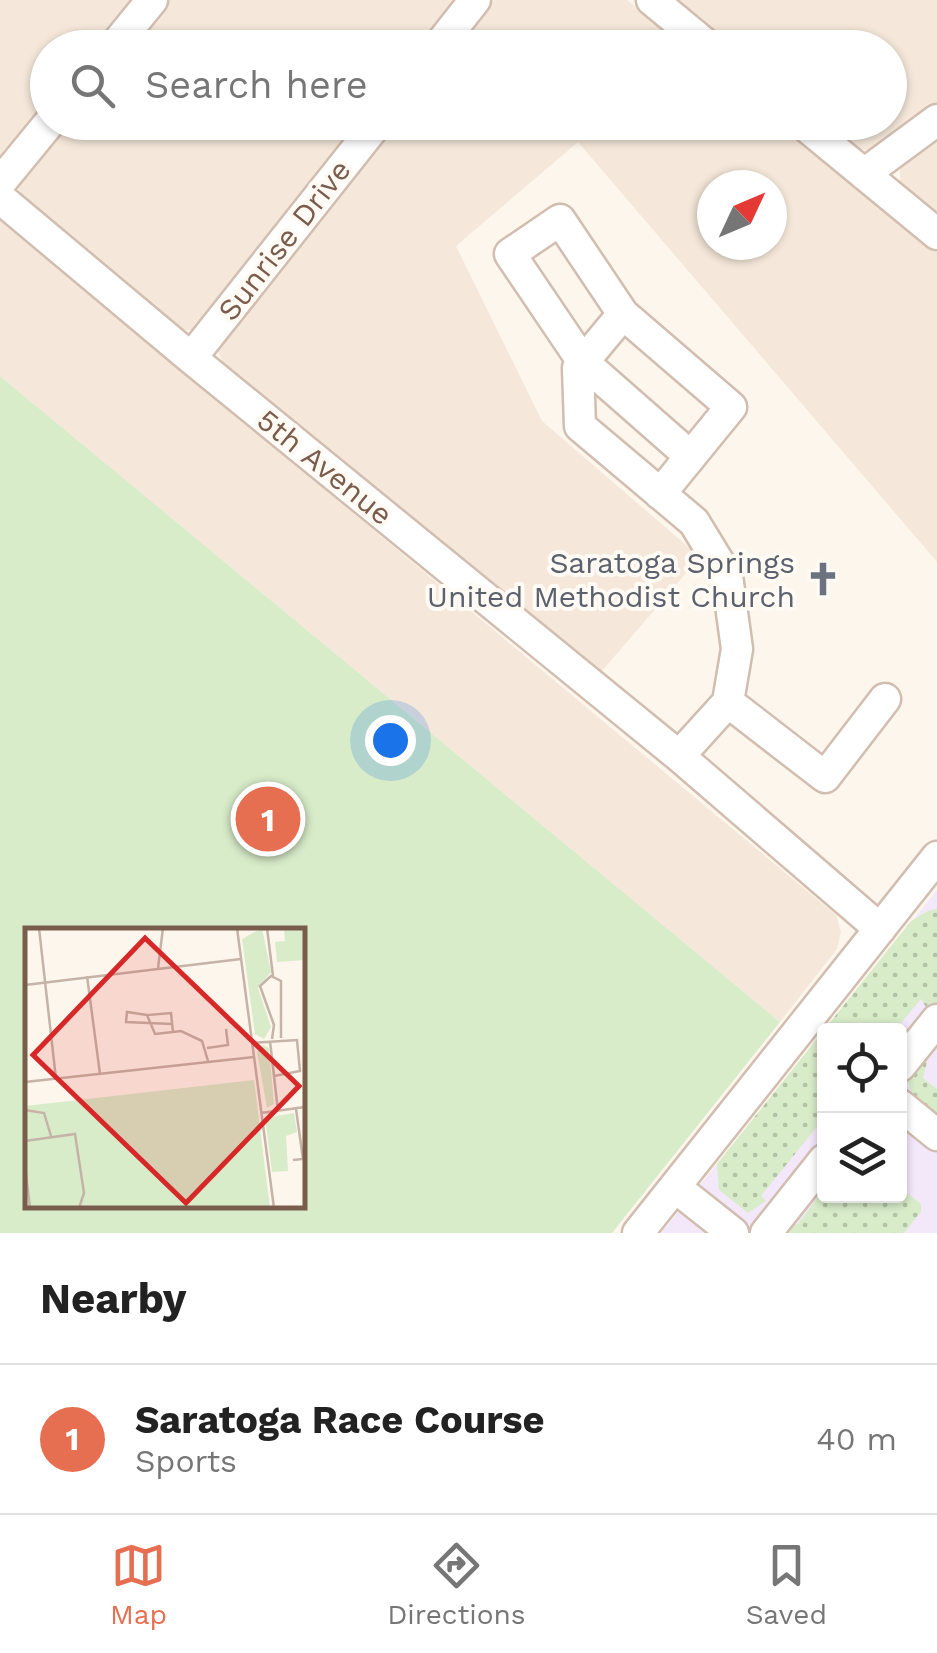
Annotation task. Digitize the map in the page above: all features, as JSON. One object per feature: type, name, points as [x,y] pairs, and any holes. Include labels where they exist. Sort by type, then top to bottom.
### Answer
[{"type":"street","points":[[128,30],[152,0]]},
{"type":"street","points":[[451,30],[475,0]]},
{"type":"street","points":[[652,0],[688,30]]},
{"type":"street","points":[[864,174],[937,120]]},
{"type":"street","points":[[0,183],[35,140]]},
{"type":"street","name":"Sunrise Drive","points":[[191,358],[364,140]]},
{"type":"street","points":[[823,140],[937,234]]},
{"type":"street","name":"5th Avenue","points":[[0,198],[679,756],[880,928]]},
{"type":"street","points":[[660,494],[731,407],[623,314],[560,220],[510,254],[583,362],[690,456]]},
{"type":"street","points":[[623,314],[578,368],[580,426],[694,522],[727,576],[737,648],[728,702],[679,756]]},
{"type":"street","points":[[728,702],[825,776],[885,699]]},
{"type":"street","points":[[638,1233],[880,928],[935,865]]},
{"type":"street","points":[[907,1057],[937,1020]]},
{"type":"street","points":[[907,1110],[937,1134]]},
{"type":"street","points":[[766,1233],[817,1169]]},
{"type":"street","points":[[675,1187],[733,1233]]},
{"type":"shaded area","points":[[0,0],[137,0],[112,30],[30,30],[30,129],[8,156],[0,159]]},
{"type":"shaded area","points":[[166,0],[463,0],[439,30],[142,30]]},
{"type":"shaded area","points":[[494,0],[627,0],[664,30],[470,30]]},
{"type":"shaded area","points":[[668,0],[937,0],[937,106],[907,126],[907,30],[706,30]]},
{"type":"shaded area","points":[[937,134],[937,216],[907,191],[900,181],[900,169],[911,153]]},
{"type":"shaded area","points":[[50,140],[351,140],[205,324],[192,330],[182,330],[23,198],[18,187],[22,173]]},
{"type":"shaded area","points":[[382,140],[799,140],[937,252],[937,562],[578,142],[456,246],[542,421],[700,557],[602,671],[223,363],[219,343]]},
{"type":"shaded area","points":[[844,140],[886,140],[871,150],[857,149]]},
{"type":"shaded area","points":[[0,219],[836,915],[841,932],[837,949],[780,1022],[0,376]]},
{"type":"shaded area","points":[[937,890],[937,1233],[661,1233],[817,1040],[817,1203],[907,1203],[907,1023],[831,1023]]},
{"type":"green space","points":[[0,376],[780,1022],[612,1233],[0,1233]]},
{"type":"green space","points":[[937,909],[937,1005],[930,1014],[921,999],[901,1023],[830,1023],[911,921]]},
{"type":"green space","points":[[817,1039],[817,1127],[761,1196],[766,1201],[748,1213],[719,1190],[717,1164]]},
{"type":"green space","points":[[923,1055],[928,1058],[923,1078],[937,1089],[937,1114],[910,1088],[910,1074]]},
{"type":"green space","points":[[907,1193],[921,1204],[921,1212],[904,1233],[783,1233],[789,1220],[797,1225],[817,1198],[817,1203],[907,1203]]},
{"type":"place","name":"Saratoga Springs United Methodist Church","points":[[823,579]]},
{"type":"place","name":"Saratoga Race Course","points":[[268,819]]}]
